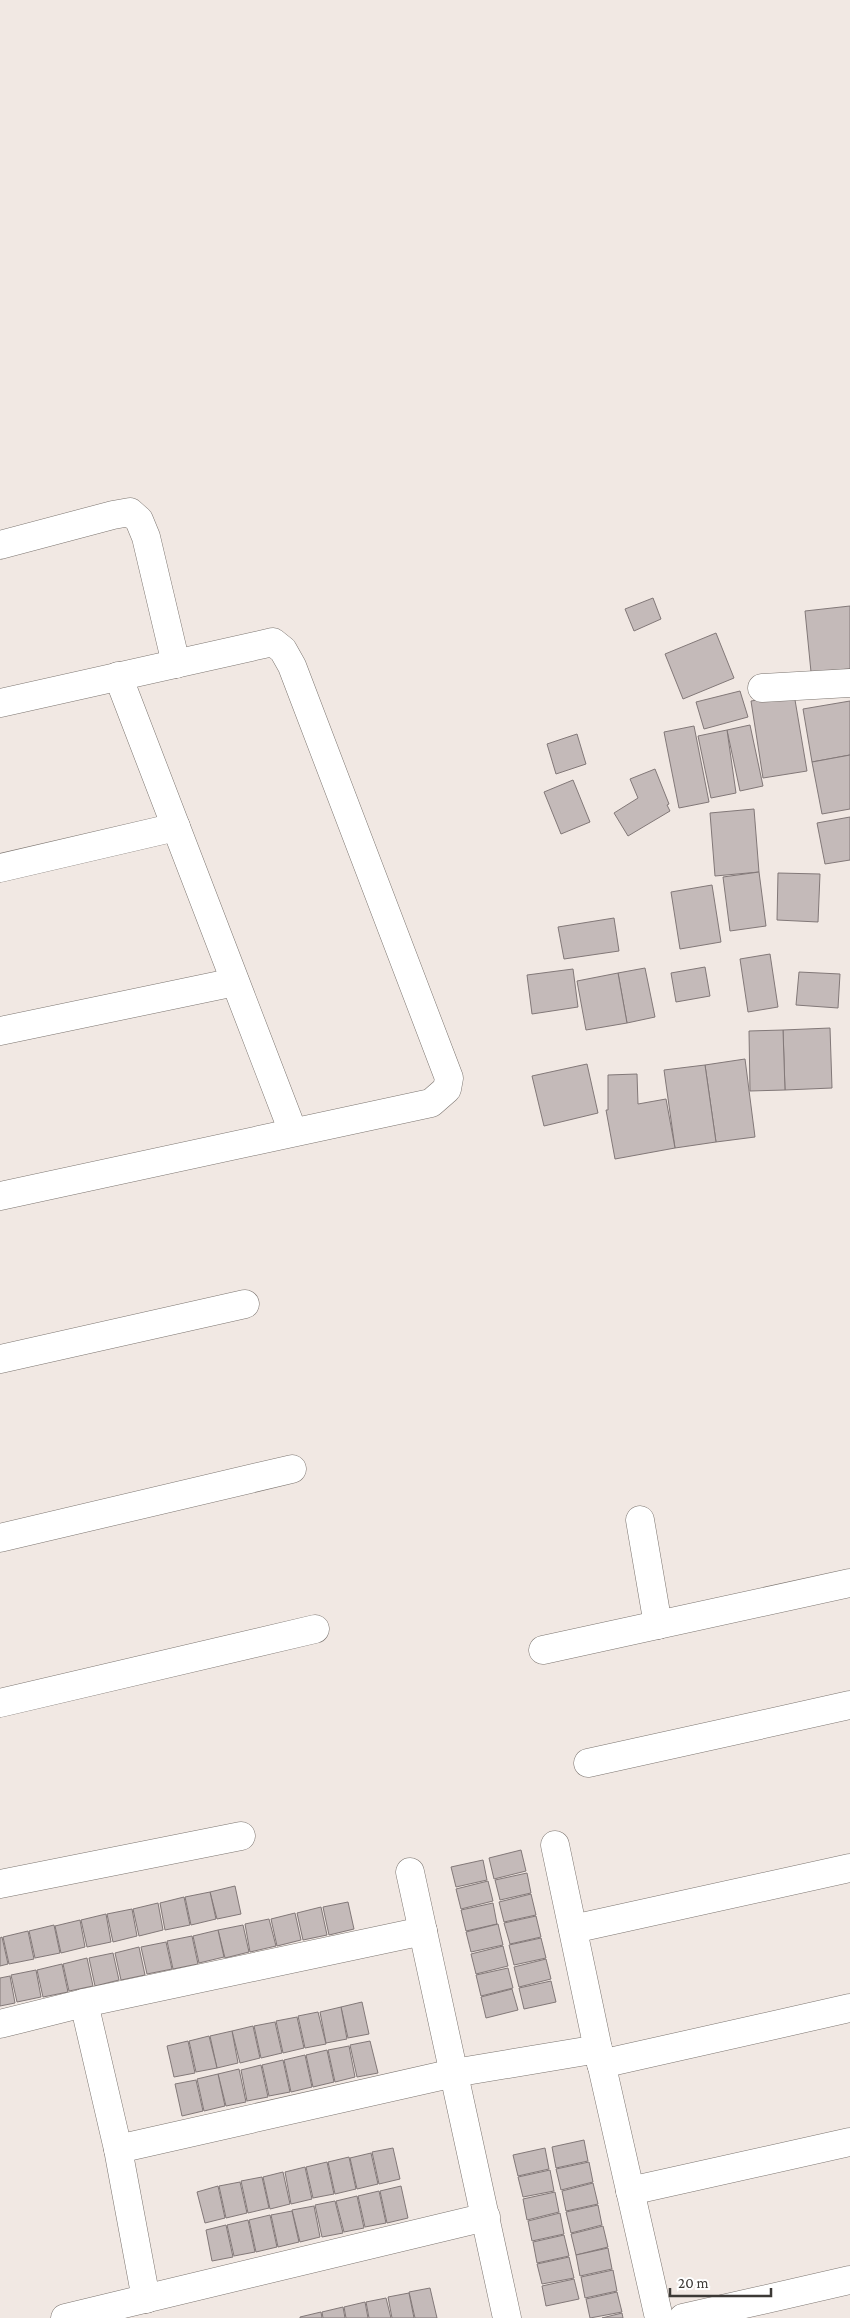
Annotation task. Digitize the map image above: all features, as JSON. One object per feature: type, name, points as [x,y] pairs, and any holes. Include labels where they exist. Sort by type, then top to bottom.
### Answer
[{"type":"street","points":[[0,545],[112,515],[130,512],[139,520],[146,537],[176,664]]},
{"type":"street","points":[[0,703],[273,642],[283,650],[292,666],[449,1078],[447,1089],[431,1103],[0,1196]]},
{"type":"street","points":[[118,676],[293,1132]]},
{"type":"street","points":[[762,688],[850,682]]},
{"type":"street","points":[[0,868],[176,828]]},
{"type":"street","points":[[0,1031],[235,982]]},
{"type":"street","points":[[0,1359],[245,1304]]},
{"type":"street","points":[[0,1538],[292,1469]]},
{"type":"street","points":[[640,1520],[658,1625]]},
{"type":"street","points":[[544,1650],[850,1583]]},
{"type":"street","points":[[0,1703],[315,1629]]},
{"type":"street","points":[[588,1763],[850,1705]]},
{"type":"street","points":[[0,1884],[242,1836]]},
{"type":"street","points":[[556,1845],[599,2056],[658,2318]]},
{"type":"street","points":[[573,1929],[850,1868]]},
{"type":"street","points":[[410,1872],[507,2318]]},
{"type":"street","points":[[0,2024],[84,2003],[423,1931]]},
{"type":"street","points":[[84,2003],[118,2149],[146,2299]]},
{"type":"street","points":[[118,2149],[454,2073],[599,2056],[850,2008]]},
{"type":"street","points":[[630,2191],[850,2142]]},
{"type":"street","points":[[65,2318],[486,2217]]},
{"type":"street","points":[[683,2318],[850,2280]]},
{"type":"building","points":[[653,598],[661,619],[634,631],[625,609]]},
{"type":"building","points":[[850,606],[850,669],[811,672],[805,611]]},
{"type":"building","points":[[716,633],[734,678],[683,699],[665,654]]},
{"type":"building","points":[[740,691],[748,717],[704,729],[696,702]]},
{"type":"building","points":[[794,694],[807,771],[763,778],[751,701]]},
{"type":"building","points":[[850,701],[850,755],[812,762],[803,709]]},
{"type":"building","points":[[750,725],[763,786],[740,791],[727,730]]},
{"type":"building","points":[[694,726],[709,802],[679,808],[664,732]]},
{"type":"building","points":[[727,730],[736,793],[711,798],[698,736]]},
{"type":"building","points":[[577,734],[586,764],[556,774],[547,744]]},
{"type":"building","points":[[850,755],[850,809],[822,814],[812,762]]},
{"type":"building","points":[[655,769],[670,811],[628,836],[614,813],[638,798],[630,779]]},
{"type":"building","points":[[573,780],[590,822],[561,834],[544,792]]},
{"type":"building","points":[[754,809],[759,872],[715,876],[710,813]]},
{"type":"building","points":[[850,817],[850,860],[825,864],[817,823]]},
{"type":"building","points":[[759,872],[766,926],[730,931],[723,877]]},
{"type":"building","points":[[778,873],[820,874],[818,922],[777,920]]},
{"type":"building","points":[[712,885],[721,942],[680,949],[671,892]]},
{"type":"building","points":[[614,918],[619,951],[564,959],[558,927]]},
{"type":"building","points":[[770,954],[778,1007],[748,1012],[740,959]]},
{"type":"building","points":[[705,967],[710,996],[676,1002],[671,973]]},
{"type":"building","points":[[645,968],[655,1017],[627,1023],[618,973]]},
{"type":"building","points":[[573,969],[578,1007],[532,1014],[527,975]]},
{"type":"building","points":[[799,972],[840,974],[838,1008],[796,1005]]},
{"type":"building","points":[[618,973],[627,1023],[586,1030],[577,981]]},
{"type":"building","points":[[830,1028],[832,1088],[785,1090],[783,1030]]},
{"type":"building","points":[[783,1030],[785,1090],[750,1091],[749,1031]]},
{"type":"building","points":[[745,1059],[755,1137],[716,1142],[705,1065]]},
{"type":"building","points":[[587,1064],[598,1113],[544,1126],[532,1076]]},
{"type":"building","points":[[705,1065],[716,1142],[675,1148],[664,1070]]},
{"type":"building","points":[[637,1074],[638,1104],[666,1099],[675,1148],[615,1159],[606,1110],[608,1110],[608,1075]]},
{"type":"building","points":[[521,1850],[526,1871],[494,1879],[489,1858]]},
{"type":"building","points":[[483,1860],[487,1880],[456,1887],[451,1867]]},
{"type":"building","points":[[527,1873],[531,1893],[500,1900],[495,1880]]},
{"type":"building","points":[[488,1881],[493,1901],[461,1909],[456,1889]]},
{"type":"building","points":[[235,1886],[241,1914],[217,1919],[210,1892]]},
{"type":"building","points":[[210,1892],[216,1919],[191,1925],[185,1897]]},
{"type":"building","points":[[531,1894],[536,1915],[504,1922],[499,1902]]},
{"type":"building","points":[[184,1897],[190,1925],[165,1930],[160,1903]]},
{"type":"building","points":[[348,1902],[354,1929],[329,1935],[323,1907]]},
{"type":"building","points":[[158,1903],[163,1930],[139,1936],[133,1909]]},
{"type":"building","points":[[493,1903],[497,1924],[466,1931],[461,1910]]},
{"type":"building","points":[[321,1907],[327,1935],[303,1940],[297,1913]]},
{"type":"building","points":[[132,1909],[137,1936],[113,1942],[107,1914]]},
{"type":"building","points":[[295,1913],[301,1940],[277,1946],[271,1919]]},
{"type":"building","points":[[106,1914],[111,1942],[87,1947],[81,1920]]},
{"type":"building","points":[[536,1916],[541,1937],[510,1944],[504,1923]]},
{"type":"building","points":[[269,1919],[276,1946],[250,1952],[245,1924]]},
{"type":"building","points":[[80,1920],[85,1947],[61,1953],[55,1926]]},
{"type":"building","points":[[498,1924],[503,1945],[471,1952],[466,1932]]},
{"type":"building","points":[[54,1925],[60,1953],[35,1958],[29,1931]]},
{"type":"building","points":[[243,1925],[249,1952],[225,1958],[218,1930]]},
{"type":"building","points":[[218,1930],[224,1957],[199,1963],[193,1936]]},
{"type":"building","points":[[28,1931],[34,1959],[9,1964],[3,1937]]},
{"type":"building","points":[[192,1936],[198,1964],[173,1969],[167,1941]]},
{"type":"building","points":[[2,1937],[8,1964],[0,1966],[0,1938]]},
{"type":"building","points":[[541,1938],[546,1958],[514,1965],[509,1945]]},
{"type":"building","points":[[166,1942],[172,1969],[147,1974],[141,1947]]},
{"type":"building","points":[[503,1946],[508,1966],[476,1974],[471,1954]]},
{"type":"building","points":[[139,1947],[145,1975],[121,1980],[115,1953]]},
{"type":"building","points":[[113,1953],[119,1980],[95,1986],[89,1958]]},
{"type":"building","points":[[87,1958],[93,1986],[69,1991],[63,1964]]},
{"type":"building","points":[[546,1959],[551,1979],[519,1987],[514,1967]]},
{"type":"building","points":[[62,1964],[68,1992],[43,1997],[37,1970]]},
{"type":"building","points":[[508,1968],[513,1988],[481,1996],[476,1975]]},
{"type":"building","points":[[36,1970],[41,1997],[17,2002],[11,1975]]},
{"type":"building","points":[[10,1976],[15,2003],[0,2006],[0,1978]]},
{"type":"building","points":[[551,1981],[556,2002],[524,2009],[519,1988]]},
{"type":"building","points":[[512,1989],[518,2010],[486,2018],[481,1997]]},
{"type":"building","points":[[362,2002],[369,2034],[348,2038],[341,2007]]},
{"type":"building","points":[[341,2007],[347,2039],[326,2043],[320,2012]]},
{"type":"building","points":[[318,2012],[326,2044],[305,2048],[298,2016]]},
{"type":"building","points":[[297,2017],[304,2048],[283,2053],[276,2021]]},
{"type":"building","points":[[275,2022],[282,2053],[261,2058],[254,2026]]},
{"type":"building","points":[[253,2026],[260,2058],[240,2063],[232,2031]]},
{"type":"building","points":[[232,2031],[238,2063],[217,2068],[210,2036]]},
{"type":"building","points":[[209,2036],[217,2068],[196,2072],[189,2041]]},
{"type":"building","points":[[188,2041],[195,2073],[174,2077],[167,2046]]},
{"type":"building","points":[[370,2041],[378,2073],[357,2077],[350,2045]]},
{"type":"building","points":[[349,2046],[355,2077],[335,2082],[328,2050]]},
{"type":"building","points":[[327,2050],[334,2082],[313,2087],[306,2055]]},
{"type":"building","points":[[305,2055],[312,2087],[291,2092],[284,2060]]},
{"type":"building","points":[[283,2060],[290,2092],[269,2096],[262,2065]]},
{"type":"building","points":[[261,2065],[268,2097],[247,2101],[241,2070]]},
{"type":"building","points":[[239,2069],[246,2102],[226,2106],[218,2074]]},
{"type":"building","points":[[218,2074],[225,2106],[204,2111],[197,2079]]},
{"type":"building","points":[[196,2080],[203,2111],[182,2116],[175,2084]]},
{"type":"building","points":[[584,2140],[588,2161],[556,2168],[552,2147]]},
{"type":"building","points":[[393,2148],[400,2179],[379,2184],[372,2152]]},
{"type":"building","points":[[545,2148],[549,2169],[518,2176],[513,2155]]},
{"type":"building","points":[[371,2153],[378,2184],[357,2189],[350,2158]]},
{"type":"building","points":[[349,2157],[356,2189],[335,2194],[328,2162]]},
{"type":"building","points":[[327,2162],[334,2194],[313,2198],[306,2167]]},
{"type":"building","points":[[589,2162],[593,2182],[561,2190],[556,2169]]},
{"type":"building","points":[[305,2167],[312,2199],[291,2204],[285,2172]]},
{"type":"building","points":[[550,2170],[554,2191],[523,2197],[518,2177]]},
{"type":"building","points":[[283,2172],[290,2204],[270,2209],[263,2177]]},
{"type":"building","points":[[262,2177],[269,2208],[248,2213],[241,2181]]},
{"type":"building","points":[[240,2182],[247,2213],[226,2218],[219,2186]]},
{"type":"building","points":[[593,2183],[598,2204],[566,2211],[562,2191]]},
{"type":"building","points":[[218,2186],[225,2218],[205,2223],[197,2192]]},
{"type":"building","points":[[401,2186],[408,2218],[387,2223],[380,2191]]},
{"type":"building","points":[[379,2191],[386,2223],[365,2227],[358,2196]]},
{"type":"building","points":[[555,2192],[559,2212],[527,2220],[523,2199]]},
{"type":"building","points":[[357,2196],[364,2228],[344,2232],[336,2201]]},
{"type":"building","points":[[335,2201],[343,2233],[322,2237],[315,2205]]},
{"type":"building","points":[[598,2205],[602,2225],[571,2233],[566,2212]]},
{"type":"building","points":[[314,2206],[320,2237],[300,2242],[292,2210]]},
{"type":"building","points":[[292,2211],[299,2242],[278,2247],[271,2215]]},
{"type":"building","points":[[560,2213],[564,2234],[532,2241],[528,2221]]},
{"type":"building","points":[[270,2215],[277,2247],[256,2252],[249,2220]]},
{"type":"building","points":[[248,2220],[255,2252],[234,2256],[227,2225]]},
{"type":"building","points":[[226,2225],[233,2257],[212,2261],[206,2230]]},
{"type":"building","points":[[603,2226],[608,2247],[576,2255],[571,2234]]},
{"type":"building","points":[[564,2235],[569,2256],[537,2263],[533,2242]]},
{"type":"building","points":[[608,2248],[612,2269],[580,2276],[576,2255]]},
{"type":"building","points":[[569,2257],[574,2278],[542,2284],[537,2264]]},
{"type":"building","points":[[613,2270],[617,2291],[585,2298],[581,2277]]},
{"type":"building","points":[[574,2279],[579,2299],[546,2306],[542,2286]]},
{"type":"building","points":[[430,2288],[437,2318],[415,2318],[409,2292]]},
{"type":"building","points":[[617,2292],[622,2312],[590,2318],[586,2299]]},
{"type":"building","points":[[409,2293],[414,2318],[392,2318],[388,2297]]},
{"type":"building","points":[[386,2298],[391,2318],[369,2318],[366,2302]]},
{"type":"building","points":[[365,2302],[368,2318],[346,2318],[344,2307]]},
{"type":"building","points":[[343,2307],[345,2318],[323,2318],[322,2312]]},
{"type":"building","points":[[321,2312],[322,2318],[300,2318],[300,2317]]},
{"type":"building","points":[[622,2313],[623,2318],[602,2318]]}]
